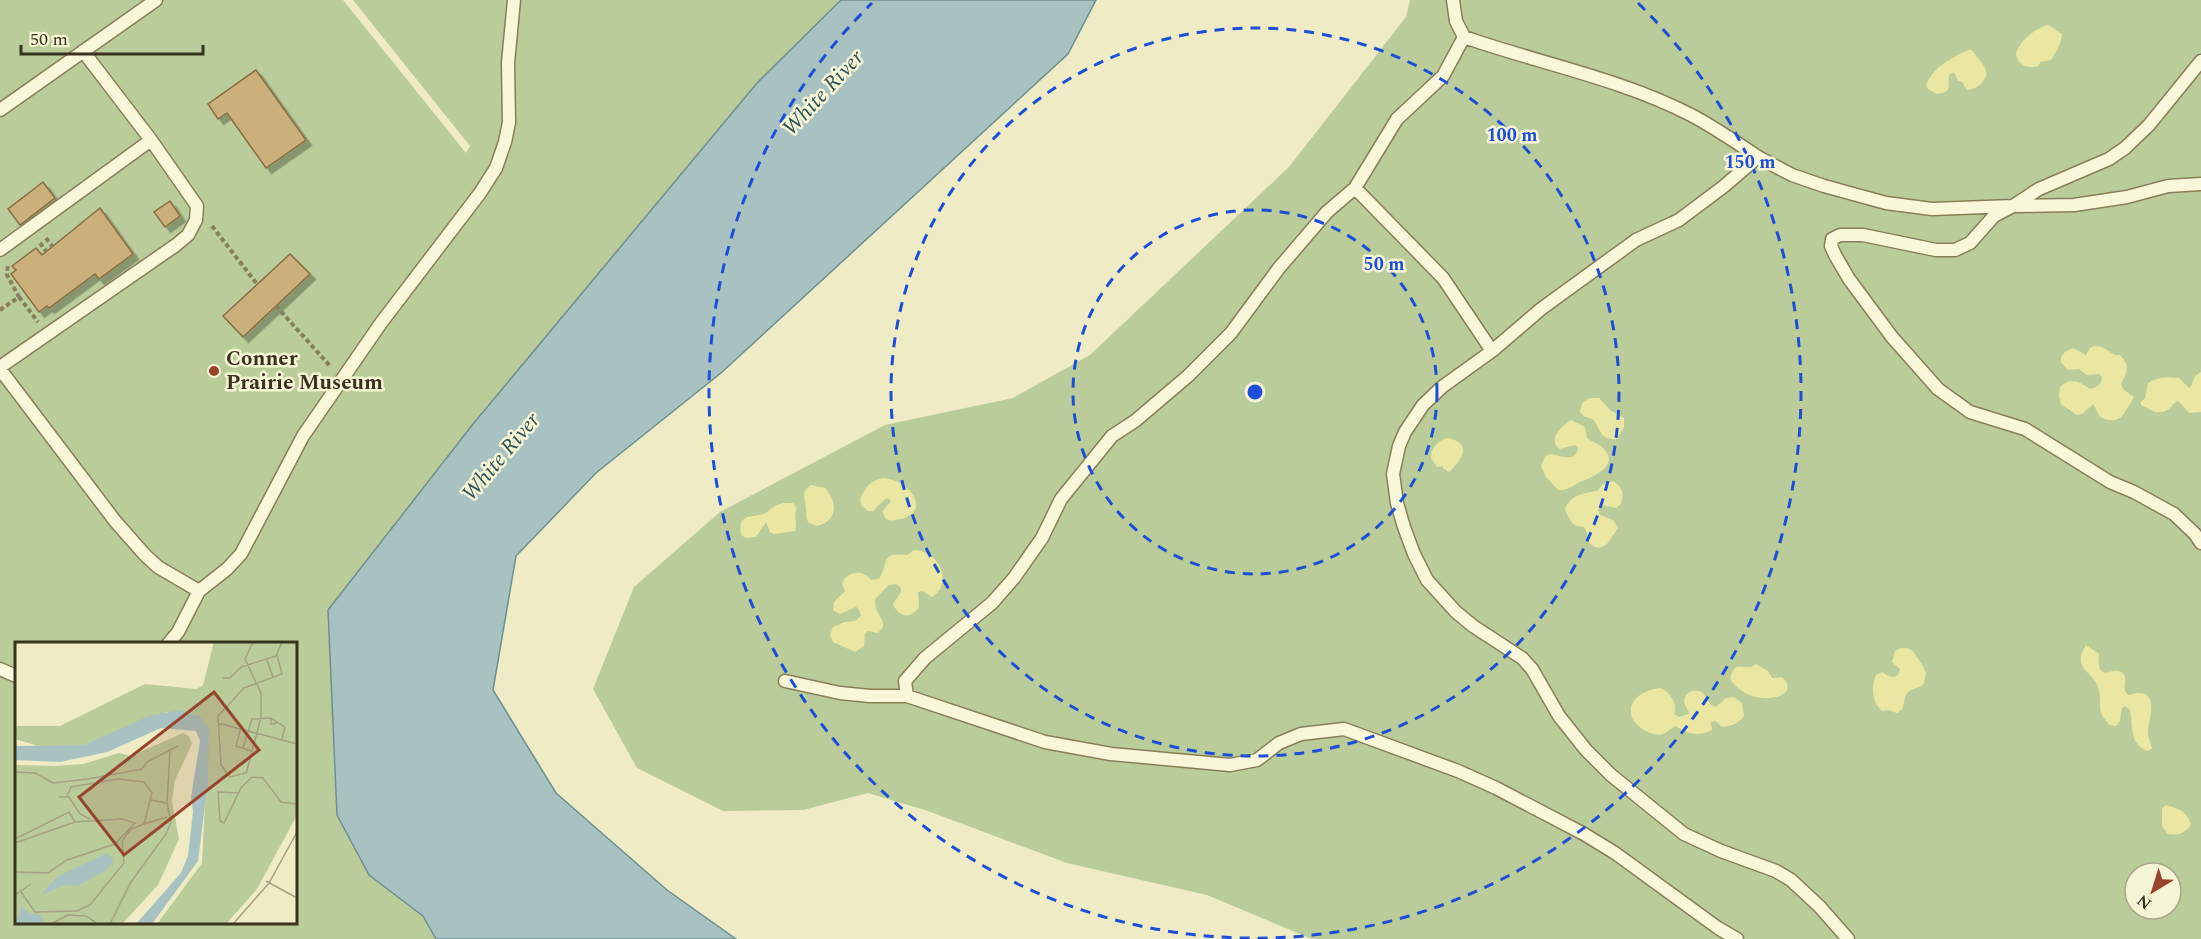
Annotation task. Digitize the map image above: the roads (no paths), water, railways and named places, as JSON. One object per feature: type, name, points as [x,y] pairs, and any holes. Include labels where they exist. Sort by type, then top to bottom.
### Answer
[{"type":"lane","points":[[0,110],[156,0]]},
{"type":"lane","points":[[170,642],[178,632],[199,591],[227,569],[241,554],[303,436],[381,323],[480,193],[496,168],[509,122],[508,63],[514,0]]},
{"type":"lane","points":[[1453,0],[1456,21],[1464,37],[1572,70],[1653,99],[1690,114],[1758,157],[1792,175],[1886,203],[1932,209],[2074,205],[2127,197],[2168,186],[2201,184]]},
{"type":"lane","points":[[907,696],[905,681],[925,658],[992,603],[1014,578],[1042,538],[1061,499],[1112,436],[1136,421],[1195,369],[1231,333],[1279,268],[1327,212],[1355,188],[1397,118],[1443,76],[1464,37]]},
{"type":"lane","points":[[83,51],[151,140],[196,206],[196,220],[188,235],[0,368],[115,521],[145,555],[158,567],[199,591]]},
{"type":"lane","points":[[2201,60],[2149,125],[2125,148],[2109,159],[2040,189],[1994,216],[1970,243],[1955,250],[1936,250],[1863,235],[1840,235],[1832,239],[1831,246],[1861,296],[1892,337],[1938,389],[1970,412],[2025,429],[2110,482],[2174,514],[2201,543]]},
{"type":"lane","points":[[0,250],[151,140]]},
{"type":"lane","points":[[1758,157],[1679,220],[1636,240],[1541,309],[1492,351],[1442,387],[1423,405],[1404,432],[1398,446],[1393,474],[1397,503],[1414,554],[1427,580],[1456,612],[1473,626],[1522,658],[1532,669],[1558,716],[1570,732],[1611,775],[1684,834],[1791,880],[1820,907],[1848,939]]},
{"type":"lane","points":[[1355,188],[1443,278],[1492,351]]},
{"type":"lane","points":[[0,669],[15,676]]},
{"type":"lane","points":[[785,681],[840,693],[907,696],[1045,742],[1111,754],[1230,765],[1257,760],[1279,743],[1301,734],[1344,729],[1458,771],[1584,834],[1650,877],[1718,928],[1737,939]]},
{"type":"water","name":"White River","points":[[841,0],[1096,0],[1068,54],[721,373],[596,473],[516,556],[493,690],[556,793],[667,890],[736,939],[436,939],[423,916],[369,875],[337,815],[328,610],[473,424],[757,83]]},
{"type":"place","name":"Conner Prairie Museum","points":[[214,371]]}]
